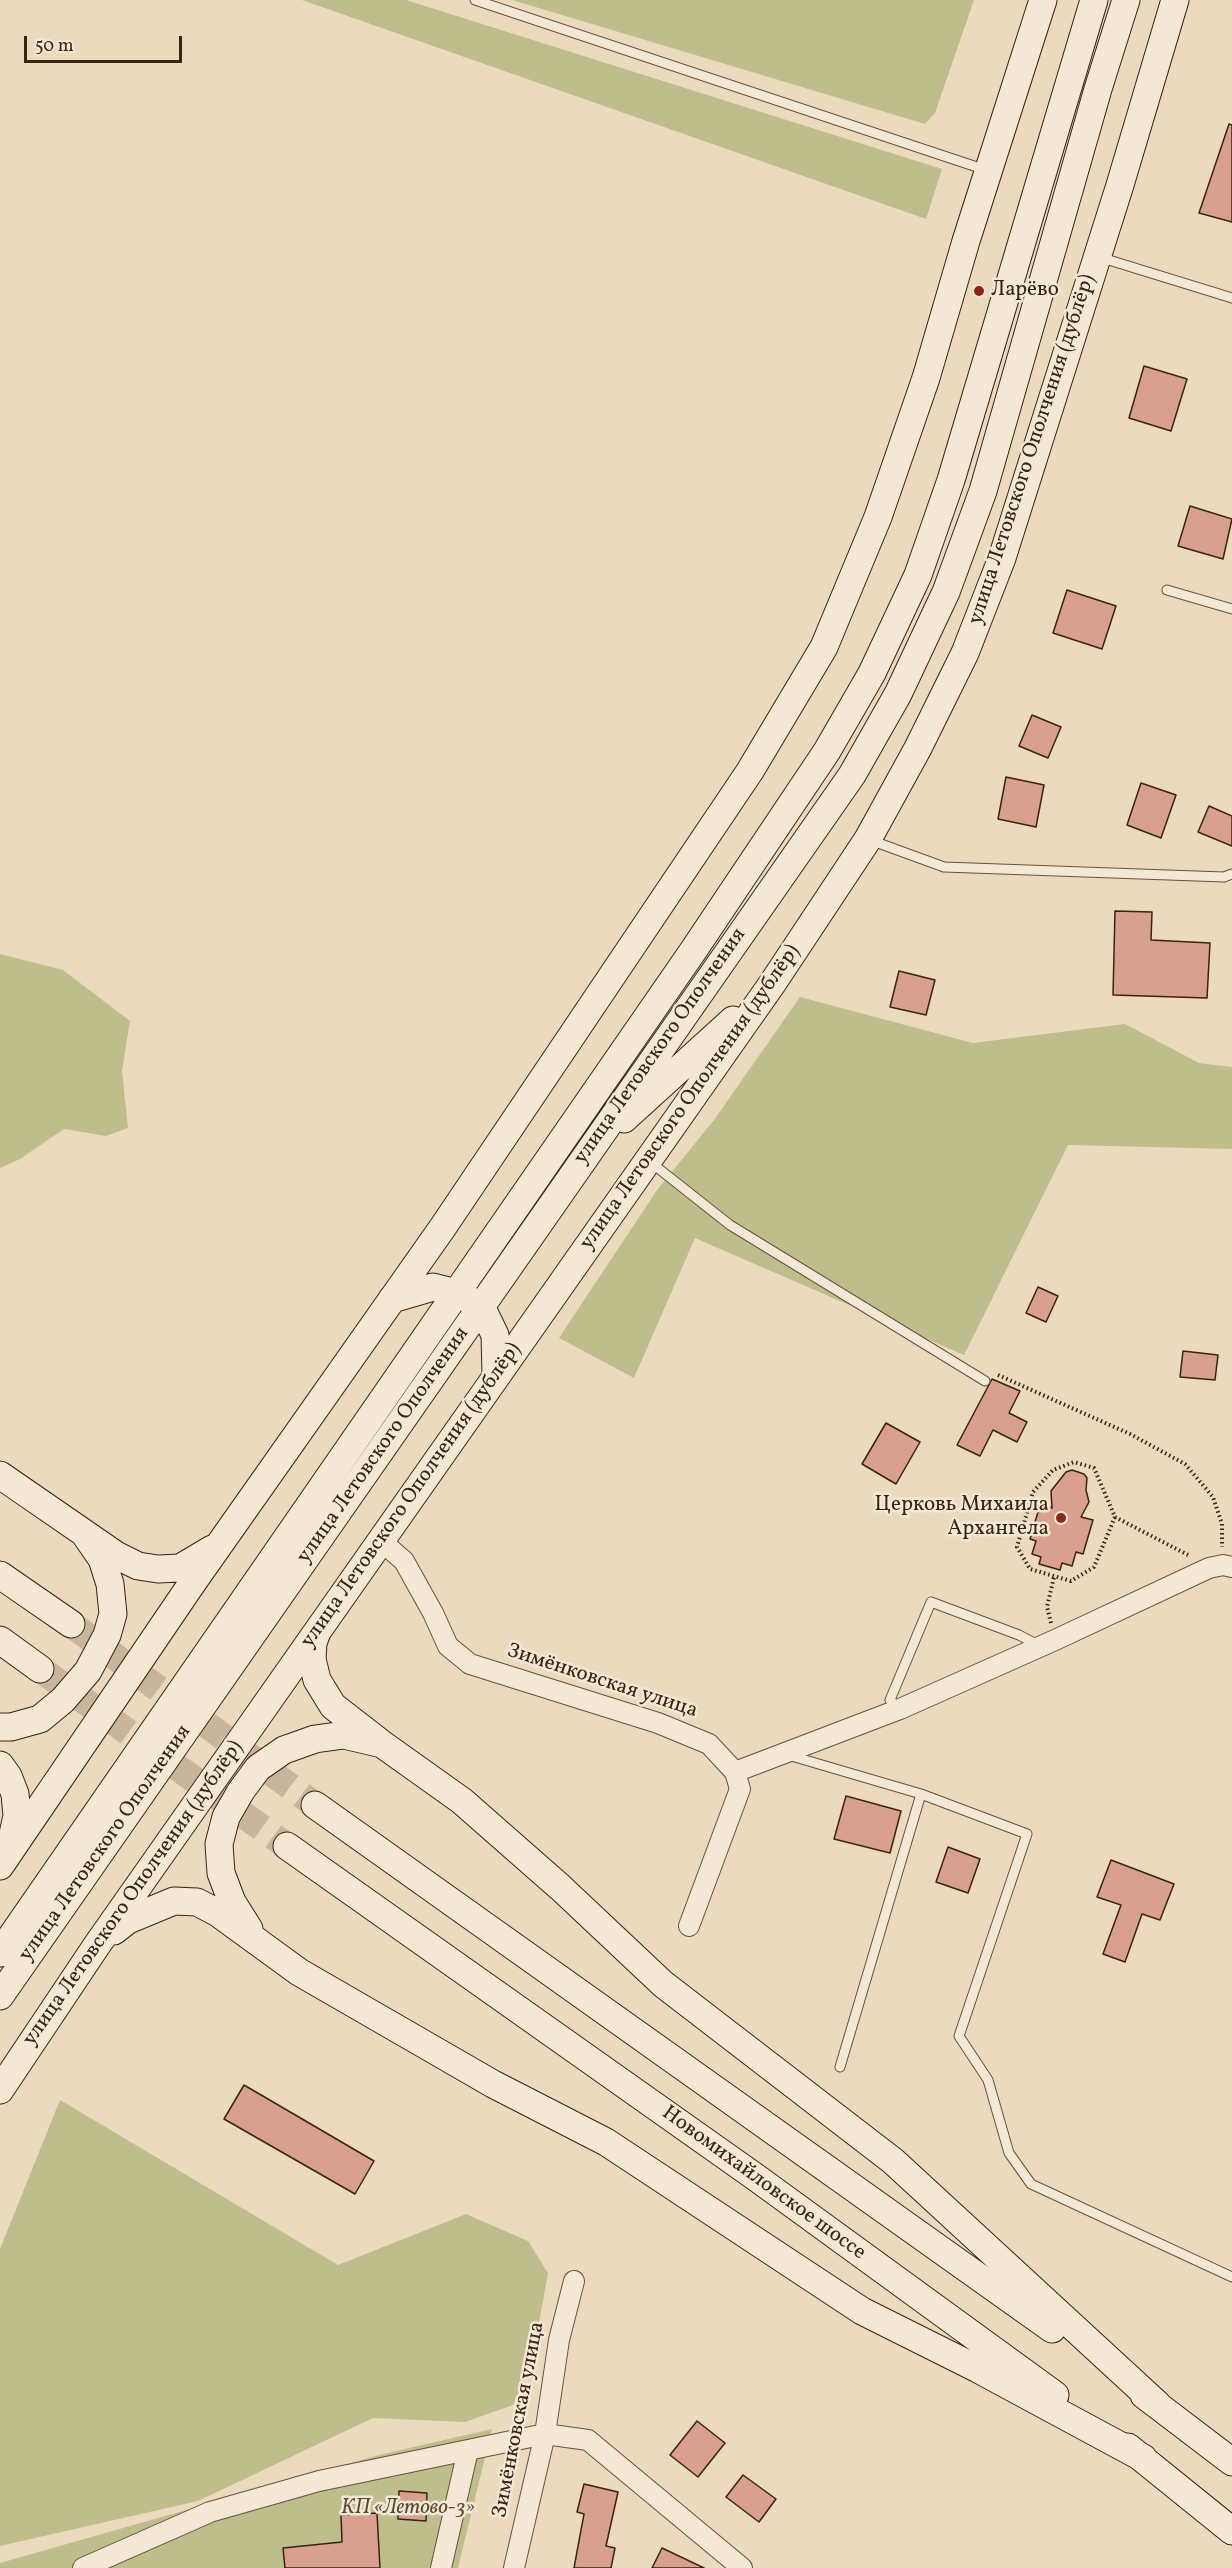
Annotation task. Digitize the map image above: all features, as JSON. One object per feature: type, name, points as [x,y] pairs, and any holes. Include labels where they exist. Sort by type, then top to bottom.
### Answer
[{"type":"street","points":[[1,1865],[220,1543],[392,1299],[750,771],[824,647],[882,507],[926,378],[988,171],[1043,0]]},
{"type":"street","name":"улица Летовского Ополчения","points":[[0,1953],[693,951],[826,751],[872,673],[918,574],[951,480],[1094,0]]},
{"type":"street","name":"улица Летовского Ополчения","points":[[0,1996],[852,775],[898,694],[946,592],[983,491],[1098,89],[1126,0]]},
{"type":"street","name":"улица Летовского Ополчения (дублёр)","points":[[0,2090],[97,1945],[772,984],[868,839],[918,748],[973,632],[1002,558],[1175,0]]},
{"type":"street","points":[[586,1155],[772,984]]},
{"type":"street","points":[[392,1299],[433,1287],[457,1293],[481,1306],[495,1335],[496,1374]]},
{"type":"street","points":[[0,1475],[123,1559],[138,1566],[158,1569],[180,1568],[198,1559],[220,1543]]},
{"type":"street","points":[[0,1726],[11,1727],[40,1719],[63,1701],[88,1671],[107,1635],[113,1614],[110,1584],[102,1559],[84,1533]]},
{"type":"street","name":"Зимёнковская улица","points":[[380,1540],[404,1560],[448,1646],[470,1664],[658,1724],[709,1744],[735,1772]]},
{"type":"street","points":[[689,1926],[740,1789],[735,1772],[900,1709],[1221,1567]]},
{"type":"street","points":[[0,1575],[71,1624]]},
{"type":"street","points":[[318,1630],[313,1643],[312,1659],[317,1680],[324,1695],[333,1706],[462,1801],[561,1888],[663,1984],[893,2162],[1158,2405]]},
{"type":"street","points":[[0,1640],[40,1669]]},
{"type":"street","points":[[256,1940],[232,1902],[221,1873],[219,1844],[226,1817],[241,1791],[258,1768],[284,1750],[315,1739],[344,1735],[382,1744]]},
{"type":"street","points":[[0,1765],[8,1776],[15,1794],[17,1816],[13,1838],[1,1865]]},
{"type":"street","points":[[315,1805],[1158,2405],[1232,2462]]},
{"type":"street","name":"Новомихайловское шоссе","points":[[287,1846],[754,2176],[1143,2458],[1232,2531]]},
{"type":"street","points":[[97,1945],[128,1920],[174,1901],[197,1902],[256,1940],[299,1972],[363,2011],[493,2084],[606,2142],[862,2310],[978,2369],[1143,2458]]},
{"type":"street","name":"Зимёнковская улица","points":[[514,2568],[545,2434],[559,2340],[574,2281]]},
{"type":"street","points":[[86,2568],[210,2512],[319,2481],[545,2434],[588,2440],[723,2560],[742,2568]]},
{"type":"street","points":[[441,2568],[468,2450]]},
{"type":"lane","points":[[475,0],[988,171]]},
{"type":"lane","points":[[1097,256],[1232,298]]},
{"type":"lane","points":[[1167,590],[1232,609]]},
{"type":"lane","points":[[868,839],[944,867],[1224,877],[1232,874]]},
{"type":"lane","points":[[647,1160],[730,1225],[985,1381]]},
{"type":"lane","points":[[900,1709],[890,1700],[931,1602],[1047,1643]]},
{"type":"lane","points":[[783,1754],[921,1794],[1027,1834],[959,2036],[988,2080],[1009,2153],[1031,2184],[1232,2277]]},
{"type":"lane","points":[[840,2067],[921,1794]]},
{"type":"path","points":[[990,1371],[1130,1434],[1185,1464],[1214,1497],[1222,1524],[1221,1567],[1115,1517],[1094,1468],[1074,1462],[1053,1470],[1033,1492],[1017,1547],[1030,1569],[1071,1581],[1094,1567],[1115,1517]]},
{"type":"path","points":[[1047,1643],[1047,1607],[1054,1577]]},
{"type":"green space","points":[[302,0],[406,0],[942,169],[926,219]]},
{"type":"green space","points":[[512,0],[974,0],[935,113],[925,124]]},
{"type":"green space","points":[[0,954],[63,970],[130,1021],[122,1071],[128,1128],[106,1136],[64,1129],[20,1159],[0,1168]]},
{"type":"green space","points":[[800,997],[973,1043],[1125,1024],[1199,1063],[1232,1067],[1232,1149],[1068,1145],[964,1355],[695,1238],[634,1378],[559,1338],[657,1190],[714,1120]]},
{"type":"green space","points":[[60,2100],[338,2265],[466,2214],[528,2241],[548,2273],[532,2361],[513,2405],[465,2422],[373,2418],[198,2501],[0,2546],[0,2249]]},
{"type":"green space","name":"КП «Летово-3»","points":[[492,2429],[458,2568],[0,2568],[0,2563],[379,2455]]},
{"type":"building","points":[[1229,124],[1232,125],[1232,222],[1199,213]]},
{"type":"building","points":[[1144,366],[1187,379],[1171,431],[1129,418]]},
{"type":"building","points":[[1190,506],[1232,519],[1223,559],[1178,546]]},
{"type":"building","points":[[1067,590],[1116,606],[1102,649],[1053,633]]},
{"type":"building","points":[[1032,715],[1061,727],[1048,758],[1019,746]]},
{"type":"building","points":[[1006,777],[1044,785],[1036,827],[998,819]]},
{"type":"building","points":[[1141,783],[1176,795],[1161,838],[1127,825]]},
{"type":"building","points":[[1209,806],[1232,816],[1232,846],[1198,832]]},
{"type":"building","points":[[1115,911],[1152,912],[1151,940],[1210,943],[1207,998],[1113,995]]},
{"type":"building","points":[[899,971],[935,980],[926,1015],[890,1007]]},
{"type":"building","points":[[1038,1287],[1058,1296],[1046,1322],[1026,1313]]},
{"type":"building","points":[[1183,1351],[1218,1355],[1215,1380],[1180,1377]]},
{"type":"building","points":[[992,1379],[1020,1391],[1009,1413],[1027,1422],[1017,1442],[993,1430],[980,1456],[957,1445]]},
{"type":"building","points":[[886,1423],[920,1442],[896,1484],[862,1464]]},
{"type":"building","name":"Церковь Михаила Архангела","points":[[1072,1470],[1084,1474],[1087,1478],[1086,1490],[1089,1502],[1081,1517],[1093,1520],[1083,1554],[1076,1552],[1072,1566],[1062,1563],[1060,1570],[1039,1564],[1041,1557],[1032,1554],[1036,1541],[1030,1539],[1040,1505],[1052,1508],[1051,1491],[1066,1472]]},
{"type":"building","points":[[846,1796],[901,1811],[890,1853],[834,1839]]},
{"type":"building","points":[[948,1847],[980,1859],[968,1893],[936,1882]]},
{"type":"building","points":[[1111,1860],[1174,1884],[1160,1920],[1142,1914],[1125,1962],[1103,1954],[1121,1905],[1097,1897]]},
{"type":"building","points":[[244,2085],[374,2161],[355,2194],[224,2119]]},
{"type":"building","points":[[697,2421],[725,2443],[698,2477],[670,2455]]},
{"type":"building","points":[[743,2475],[776,2499],[759,2522],[726,2497]]},
{"type":"building","points":[[584,2484],[618,2492],[606,2546],[615,2548],[611,2568],[574,2568],[584,2514],[577,2512]]},
{"type":"building","points":[[399,2491],[427,2493],[426,2521],[398,2519]]},
{"type":"building","points":[[377,2513],[380,2568],[285,2568],[283,2548],[342,2542],[341,2515]]},
{"type":"building","points":[[662,2548],[704,2568],[652,2568]]},
{"type":"tunnel","points":[[71,1624],[315,1805]]},
{"type":"tunnel","points":[[40,1669],[287,1846]]},
{"type":"place","name":"Ларёво","points":[[979,291]]},
{"type":"place","name":"Церковь Михаила Архангела","points":[[1061,1518]]}]
